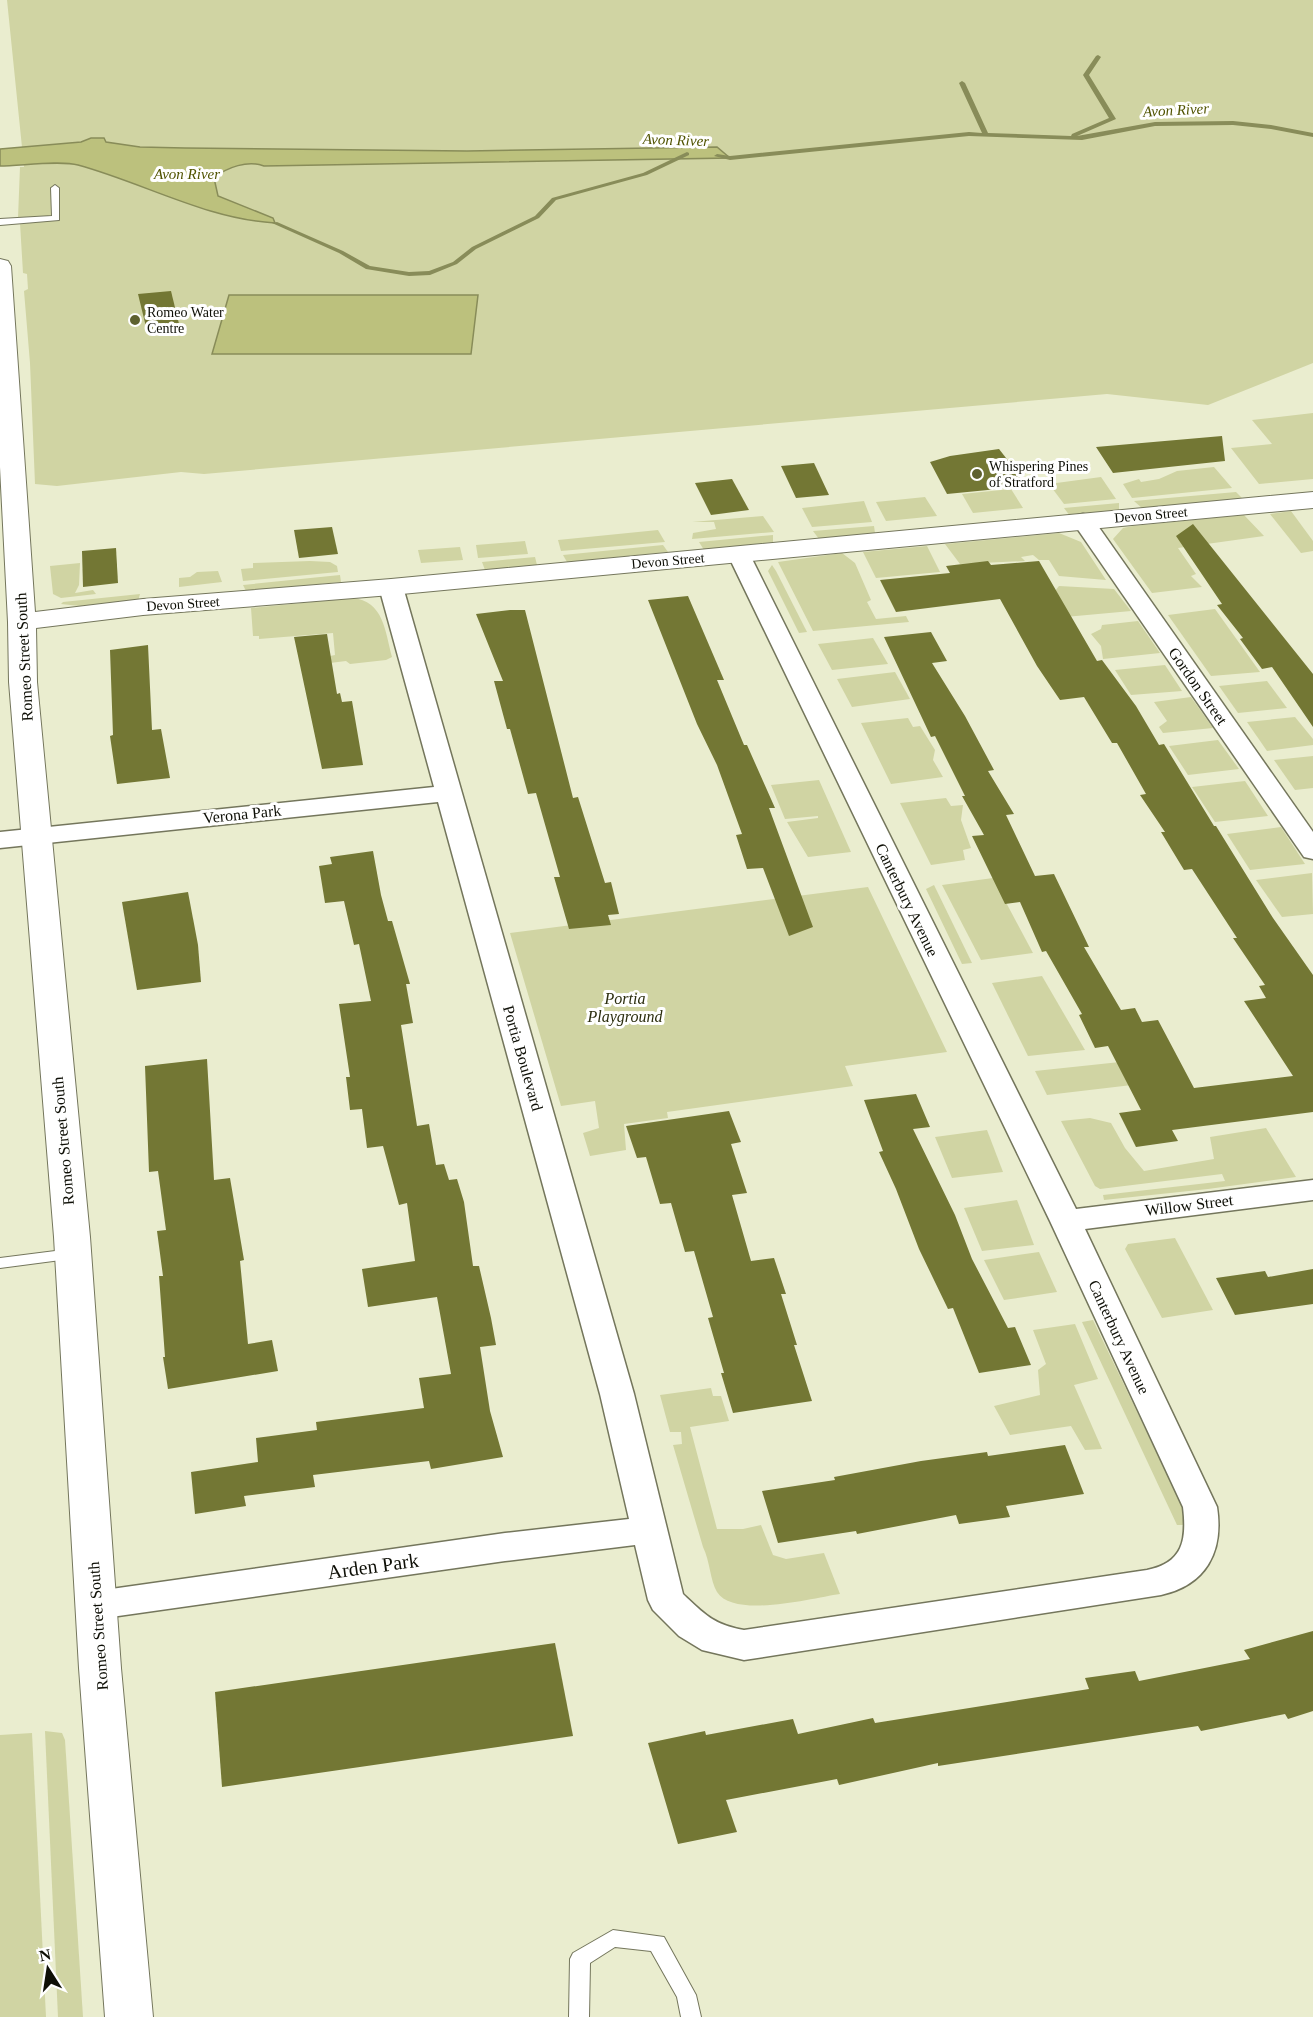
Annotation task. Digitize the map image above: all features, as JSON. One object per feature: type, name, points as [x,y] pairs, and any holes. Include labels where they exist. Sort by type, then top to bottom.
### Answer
[{"type":"main road","name":"Romeo Street South","points":[[0,266],[7,481],[22,622],[23,682],[18,838],[73,1253],[100,1668],[129,2017]]},
{"type":"main road","name":"Devon Street","points":[[22,622],[143,607],[391,587],[1313,500]]},
{"type":"street","name":"Gordon Street","points":[[1083,521],[1313,851]]},
{"type":"street","name":"Canterbury Avenue","points":[[650,1530],[666,1600],[692,1626],[715,1640],[744,1645],[1147,1584],[1173,1578],[1190,1564],[1200,1545],[1204,1528],[1200,1508],[1066,1221],[739,555]]},
{"type":"street","name":"Portia Boulevard","points":[[391,587],[614,1384],[650,1530]]},
{"type":"street","name":"Verona Park","points":[[18,838],[449,793]]},
{"type":"street","name":"Willow Street","points":[[1066,1221],[1313,1190]]},
{"type":"street","name":"Arden Park","points":[[97,1605],[495,1549],[650,1530]]},
{"type":"lane","points":[[0,222],[56,218],[55,188]]},
{"type":"lane","points":[[0,1263],[73,1253]]},
{"type":"lane","points":[[579,2017],[580,1959],[613,1938],[657,1943],[686,1995],[692,2017]]},
{"type":"green space","points":[[7,0],[1313,0],[1313,363],[1208,405],[1107,394],[204,474],[181,472],[57,486],[35,484],[30,363],[24,291],[28,289],[27,274],[23,273],[20,223],[25,218],[18,218],[20,167],[24,167]]},
{"type":"green space","points":[[1313,413],[1313,479],[1259,484],[1231,448],[1272,444],[1252,420]]},
{"type":"green space","points":[[1214,467],[1232,488],[1132,498],[1123,484],[1139,479],[1141,482],[1159,479],[1177,471]]},
{"type":"green space","points":[[1101,477],[1116,499],[1064,504],[1049,484]]},
{"type":"green space","points":[[1011,489],[1023,508],[973,513],[962,494]]},
{"type":"green space","points":[[1236,492],[1244,500],[1143,509],[1134,501]]},
{"type":"green space","points":[[925,497],[937,516],[886,521],[876,502]]},
{"type":"green space","points":[[864,501],[872,522],[812,527],[802,508]]},
{"type":"green space","points":[[1119,503],[1119,511],[1070,516],[1064,508]]},
{"type":"green space","points":[[1291,511],[1313,541],[1313,551],[1301,553],[1270,514]]},
{"type":"green space","points":[[1244,515],[1264,536],[1178,548],[1196,574],[1191,576],[1202,587],[1152,593],[1113,539],[1123,528],[1133,526]]},
{"type":"green space","points":[[763,516],[774,532],[692,539],[693,533],[716,529],[714,522],[692,522]]},
{"type":"green space","points":[[874,526],[875,533],[819,539],[813,531]]},
{"type":"green space","points":[[658,530],[665,542],[561,551],[558,540]]},
{"type":"green space","points":[[1059,533],[1081,542],[1106,580],[1059,576],[1049,560],[1039,560],[1033,555],[1021,557],[1025,561],[960,564],[945,544]]},
{"type":"green space","points":[[773,535],[773,542],[704,550],[699,542]]},
{"type":"green space","points":[[525,541],[528,554],[478,558],[476,545]]},
{"type":"green space","points":[[663,545],[668,552],[567,562],[563,555]]},
{"type":"green space","points":[[927,546],[940,572],[876,578],[863,552]]},
{"type":"green space","points":[[460,547],[463,560],[421,563],[418,550]]},
{"type":"green space","points":[[842,553],[855,563],[871,600],[867,602],[876,619],[906,616],[909,622],[813,631],[778,562]]},
{"type":"green space","points":[[535,557],[537,565],[485,570],[482,562]]},
{"type":"green space","points":[[330,562],[337,566],[338,572],[243,581],[241,569],[253,568],[253,563]]},
{"type":"green space","points":[[80,563],[79,585],[75,593],[93,590],[96,594],[61,598],[53,594],[50,566]]},
{"type":"green space","points":[[772,565],[807,632],[799,633],[768,571]]},
{"type":"green space","points":[[218,571],[222,582],[179,587],[179,578],[190,577],[197,572]]},
{"type":"green space","points":[[340,575],[341,582],[246,591],[243,585]]},
{"type":"green space","points":[[1059,586],[1114,589],[1131,611],[1065,617],[1055,591]]},
{"type":"green space","points":[[140,594],[138,601],[80,606],[61,604],[63,602]]},
{"type":"green space","points":[[352,598],[363,600],[377,611],[385,628],[392,657],[386,660],[350,664],[346,661],[330,663],[330,656],[335,655],[333,633],[259,639],[259,636],[253,636],[251,608]]},
{"type":"green space","points":[[1215,609],[1260,672],[1211,676],[1168,615]]},
{"type":"green space","points":[[1138,621],[1160,653],[1103,659],[1101,646],[1091,634],[1101,629],[1102,625]]},
{"type":"green space","points":[[873,638],[888,664],[832,670],[818,644]]},
{"type":"green space","points":[[1165,665],[1182,691],[1131,695],[1115,670]]},
{"type":"green space","points":[[895,672],[910,699],[852,707],[837,679]]},
{"type":"green space","points":[[1267,681],[1287,708],[1238,713],[1219,686]]},
{"type":"green space","points":[[1191,697],[1213,728],[1163,733],[1159,727],[1167,721],[1154,702]]},
{"type":"green space","points":[[1295,717],[1313,739],[1313,745],[1267,751],[1247,722]]},
{"type":"green space","points":[[908,718],[913,727],[920,726],[935,750],[933,760],[943,777],[891,784],[861,723]]},
{"type":"green space","points":[[1218,740],[1239,769],[1188,775],[1169,746]]},
{"type":"green space","points":[[1313,756],[1313,788],[1295,790],[1274,760]]},
{"type":"green space","points":[[819,780],[851,852],[808,857],[787,822],[818,818],[818,816],[785,819],[771,785]]},
{"type":"green space","points":[[1245,781],[1268,816],[1215,822],[1192,787]]},
{"type":"green space","points":[[946,798],[951,806],[963,805],[961,820],[971,848],[963,850],[965,860],[931,865],[900,803]]},
{"type":"green space","points":[[1281,827],[1305,864],[1250,870],[1227,834]]},
{"type":"green space","points":[[1312,873],[1313,914],[1282,917],[1256,880]]},
{"type":"green space","points":[[993,878],[1033,953],[981,960],[942,885]]},
{"type":"green space","points":[[934,885],[972,963],[962,964],[926,889]]},
{"type":"green space","name":"Portia Playground","points":[[868,887],[947,1052],[845,1066],[853,1086],[667,1112],[668,1118],[624,1124],[626,1150],[590,1156],[583,1133],[599,1128],[595,1101],[561,1106],[510,933]]},
{"type":"green space","points":[[1042,976],[1085,1050],[1028,1056],[992,983]]},
{"type":"green space","points":[[1120,1062],[1132,1085],[1047,1095],[1035,1071]]},
{"type":"green space","points":[[1090,1118],[1111,1123],[1125,1148],[1144,1171],[1214,1159],[1210,1137],[1266,1128],[1296,1177],[1104,1200],[1103,1195],[1225,1181],[1222,1174],[1100,1189],[1095,1186],[1061,1121]]},
{"type":"green space","points":[[987,1130],[1003,1172],[952,1178],[935,1137]]},
{"type":"green space","points":[[1017,1200],[1034,1245],[982,1251],[964,1208]]},
{"type":"green space","points":[[1175,1238],[1213,1310],[1162,1318],[1125,1249],[1128,1244]]},
{"type":"green space","points":[[1039,1252],[1057,1292],[1004,1300],[984,1260]]},
{"type":"green space","points":[[1093,1320],[1186,1514],[1186,1525],[1177,1525],[1082,1322]]},
{"type":"green space","points":[[1075,1324],[1098,1379],[1074,1385],[1102,1449],[1085,1450],[1071,1426],[1010,1435],[994,1406],[1040,1395],[1038,1370],[1046,1364],[1033,1330]]},
{"type":"green space","points":[[711,1388],[713,1396],[721,1396],[729,1421],[690,1427],[717,1529],[743,1529],[761,1525],[773,1555],[786,1559],[824,1553],[840,1594],[756,1606],[726,1600],[717,1592],[673,1445],[682,1444],[681,1432],[670,1432],[660,1395]]},
{"type":"green space","points":[[45,1731],[62,1733],[65,1740],[83,2017],[58,2017]]},
{"type":"green space","points":[[32,1733],[46,2017],[0,2017],[0,1735]]},
{"type":"water","name":"Avon River","points":[[91,138],[104,138],[106,142],[140,147],[185,148],[467,151],[717,147],[730,158],[264,166],[245,164],[231,168],[214,178],[218,196],[273,218],[275,223],[224,215],[200,208],[78,165],[51,163],[0,166],[0,149],[81,142]]},
{"type":"water","points":[[229,295],[478,295],[471,354],[212,354]]},
{"type":"building","points":[[171,291],[180,328],[147,331],[138,294]]},
{"type":"building","points":[[1222,436],[1225,461],[1113,473],[1096,447]]},
{"type":"building","name":"Whispering Pines of Stratford","points":[[999,449],[1028,486],[947,494],[930,462],[950,456]]},
{"type":"building","points":[[814,463],[829,495],[796,498],[781,466]]},
{"type":"building","points":[[732,479],[749,510],[711,515],[695,483]]},
{"type":"building","points":[[1193,524],[1313,674],[1313,727],[1272,667],[1262,669],[1240,639],[1243,638],[1217,605],[1222,604],[1176,536]]},
{"type":"building","points":[[332,527],[338,554],[299,558],[294,530]]},
{"type":"building","points":[[116,548],[118,583],[83,587],[82,551]]},
{"type":"building","points":[[988,561],[991,565],[1039,561],[1097,661],[1102,660],[1136,706],[1159,745],[1164,744],[1273,918],[1313,975],[1313,1112],[1172,1130],[1178,1141],[1136,1147],[1119,1113],[1141,1110],[1108,1046],[1095,1048],[1079,1015],[1082,1014],[1046,951],[1042,952],[1020,902],[1005,904],[972,836],[984,835],[962,796],[965,796],[935,736],[931,737],[884,637],[931,632],[947,661],[932,663],[965,716],[994,770],[988,771],[1014,814],[1006,815],[1035,876],[1054,874],[1089,947],[1084,947],[1121,1010],[1135,1008],[1142,1022],[1158,1020],[1194,1088],[1293,1076],[1244,1001],[1266,998],[1259,986],[1265,985],[1233,938],[1237,938],[1192,869],[1184,870],[1161,832],[1165,832],[1140,795],[1146,794],[1117,743],[1112,743],[1084,697],[1060,700],[1037,666],[1000,599],[896,612],[880,580],[950,573],[946,566]]},
{"type":"building","points":[[688,596],[724,680],[717,680],[744,745],[747,745],[775,808],[769,808],[813,927],[789,936],[763,868],[747,869],[736,835],[742,834],[717,765],[697,724],[648,600]]},
{"type":"building","points":[[525,610],[573,798],[578,797],[605,883],[611,882],[619,914],[608,915],[611,925],[569,929],[554,877],[560,877],[536,793],[528,794],[494,681],[503,681],[476,614]]},
{"type":"building","points":[[327,634],[337,694],[340,693],[342,702],[352,701],[363,765],[322,769],[294,637]]},
{"type":"building","points":[[148,645],[152,730],[161,729],[170,778],[117,784],[110,736],[113,735],[110,650]]},
{"type":"building","points":[[373,851],[388,921],[392,921],[410,984],[406,984],[413,1023],[401,1025],[417,1126],[429,1124],[436,1165],[444,1164],[449,1180],[457,1179],[464,1202],[473,1266],[479,1266],[491,1318],[496,1345],[480,1347],[490,1411],[503,1457],[431,1469],[429,1461],[313,1475],[315,1487],[244,1496],[246,1506],[195,1514],[191,1472],[258,1462],[256,1438],[317,1430],[316,1422],[424,1408],[419,1378],[451,1374],[437,1297],[368,1307],[362,1269],[415,1261],[407,1203],[399,1205],[383,1146],[367,1148],[362,1109],[350,1110],[346,1077],[350,1077],[339,1004],[371,1001],[359,944],[354,945],[344,901],[325,903],[319,866],[332,864],[330,857]]},
{"type":"building","points":[[188,892],[198,945],[201,982],[137,990],[122,902]]},
{"type":"building","points":[[207,1059],[214,1180],[230,1178],[244,1260],[240,1261],[248,1344],[272,1340],[278,1371],[168,1389],[163,1357],[165,1357],[159,1276],[163,1276],[157,1231],[166,1230],[158,1171],[149,1172],[145,1066]]},
{"type":"building","points":[[916,1094],[930,1127],[913,1129],[955,1215],[972,1259],[1008,1328],[1015,1327],[1031,1365],[979,1373],[953,1308],[948,1309],[919,1249],[879,1152],[883,1151],[864,1100]]},
{"type":"building","points":[[729,1111],[741,1142],[731,1144],[747,1193],[732,1195],[751,1261],[774,1258],[786,1294],[781,1294],[797,1345],[794,1345],[812,1401],[733,1413],[708,1318],[713,1317],[694,1251],[685,1252],[671,1203],[660,1204],[646,1157],[637,1158],[626,1126]]},
{"type":"building","points":[[1313,1269],[1313,1304],[1235,1315],[1216,1278],[1265,1271],[1268,1277]]},
{"type":"building","points":[[1065,1445],[1084,1494],[1006,1506],[1010,1517],[959,1524],[956,1515],[857,1534],[856,1531],[778,1543],[762,1491],[835,1480],[834,1477],[921,1461],[987,1452],[988,1456]]},
{"type":"building","points":[[1313,1631],[1313,1711],[1288,1719],[1285,1714],[1201,1731],[1198,1726],[938,1766],[938,1763],[839,1785],[837,1779],[726,1800],[737,1832],[678,1844],[648,1743],[705,1731],[706,1735],[793,1719],[798,1734],[873,1718],[875,1723],[1089,1689],[1085,1678],[1135,1671],[1139,1681],[1250,1659],[1244,1650]]},
{"type":"building","points":[[555,1643],[573,1736],[222,1787],[215,1692]]},
{"type":"waterway","points":[[1074,135],[1113,119],[1086,75],[1098,57]]},
{"type":"waterway","points":[[962,83],[985,133]]},
{"type":"waterway","name":"Avon River","points":[[717,156],[730,158],[969,134],[1082,138],[1155,124],[1233,123],[1313,135]]},
{"type":"waterway","points":[[275,223],[341,252],[368,268],[409,274],[430,273],[455,263],[474,248],[537,217],[554,199],[645,174],[687,154]]},
{"type":"place","name":"Romeo Water Centre","points":[[135,320]]},
{"type":"place","name":"Whispering Pines of Stratford","points":[[977,474]]}]
